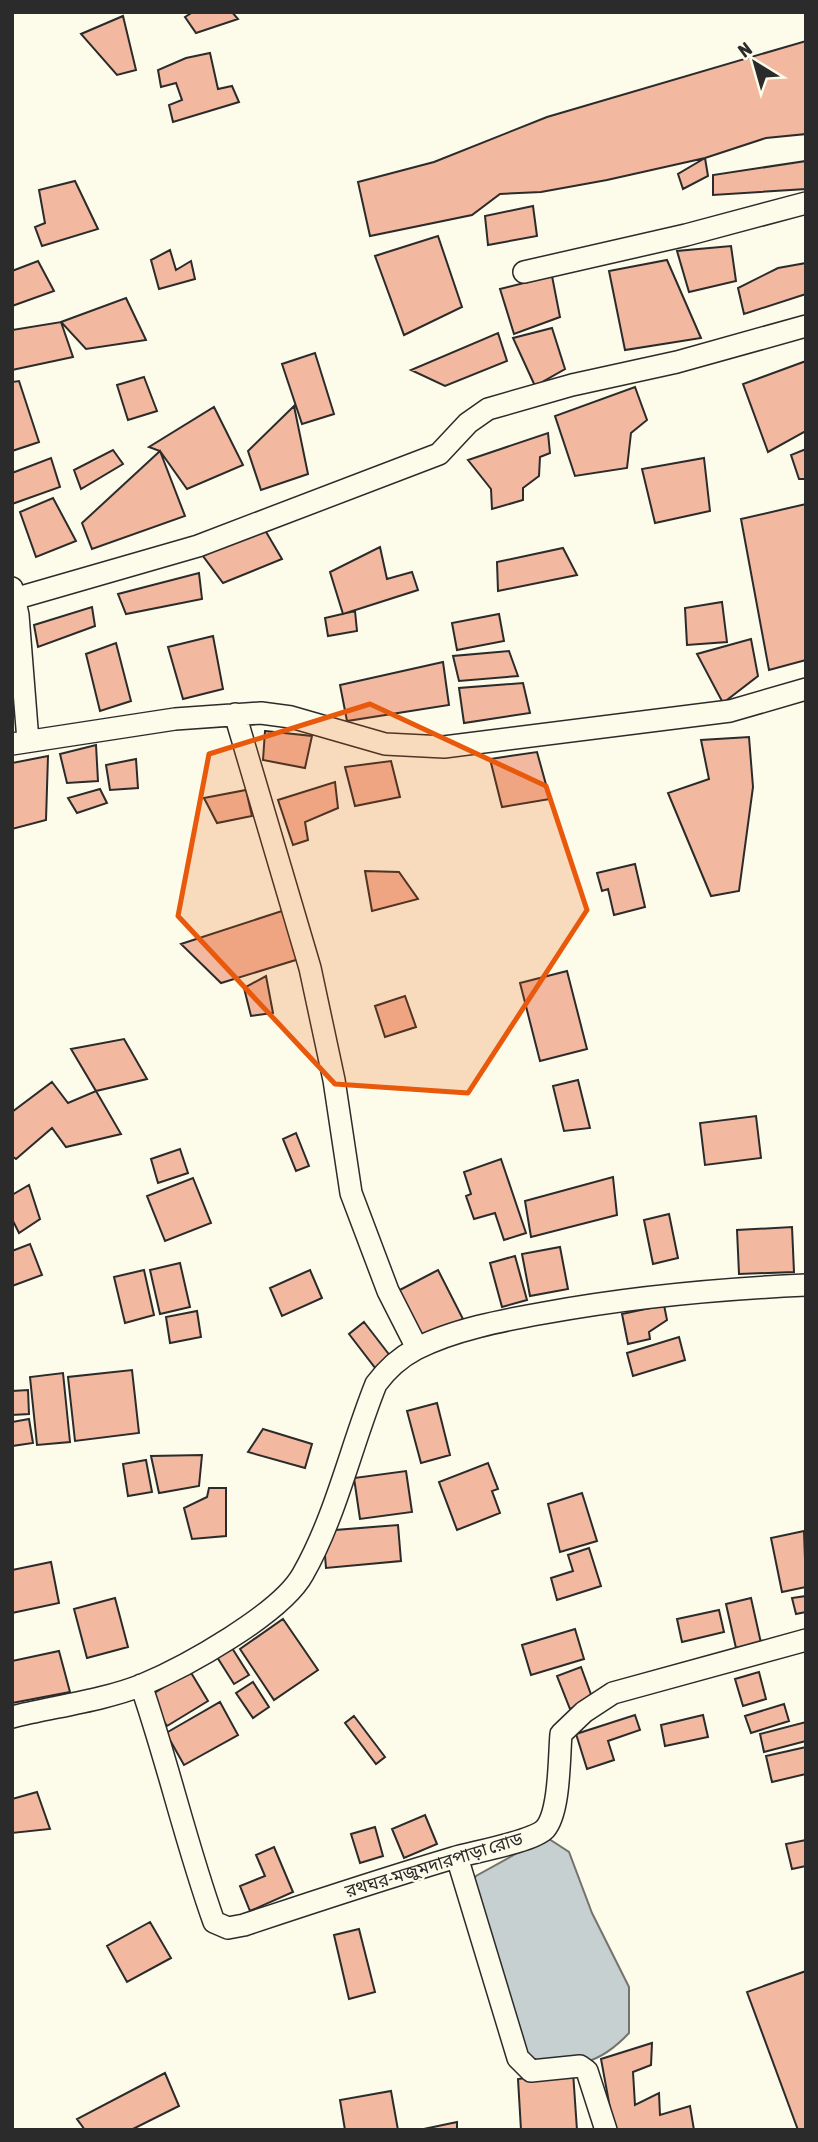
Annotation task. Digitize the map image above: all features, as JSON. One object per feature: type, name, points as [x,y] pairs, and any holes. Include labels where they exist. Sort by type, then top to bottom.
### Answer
[{"type":"street","points":[[524,272],[687,235],[806,203]]},
{"type":"street","points":[[806,326],[677,362],[572,385],[488,409],[468,422],[439,454],[198,546],[13,594],[20,743],[175,719],[261,713],[291,717],[373,741],[444,747],[730,711],[806,689]]},
{"type":"street","points":[[235,714],[310,968],[334,1080],[351,1193],[388,1291],[417,1349]]},
{"type":"street","points":[[12,1717],[141,1685],[197,1656],[265,1613],[303,1576],[324,1529],[376,1384],[389,1367],[417,1349],[481,1326],[593,1304],[702,1290],[806,1285]]},
{"type":"street","name":"রথঘর-মজুমদারপাড়া রোড","points":[[141,1685],[167,1763],[191,1858],[214,1922],[228,1928],[244,1926],[457,1857],[515,1842],[544,1830],[551,1817],[555,1799],[561,1734],[584,1712],[613,1693],[806,1640]]},
{"type":"street","points":[[457,1857],[518,2058],[531,2071],[580,2066],[587,2071],[607,2130]]},
{"type":"highlighted area","points":[[370,704],[546,786],[587,910],[468,1093],[335,1084],[178,916],[209,754]]},
{"type":"shaded area","points":[[546,1837],[569,1852],[592,1913],[629,1987],[629,2033],[597,2058],[575,2064],[534,2063],[519,2045],[469,1888],[476,1876]]},
{"type":"building","points":[[193,12],[232,12],[238,19],[196,33],[185,17]]},
{"type":"building","points":[[123,16],[136,70],[117,75],[81,34]]},
{"type":"building","points":[[806,41],[806,134],[766,138],[705,158],[607,180],[541,192],[500,194],[472,215],[370,236],[358,182],[434,162],[547,117]]},
{"type":"building","points":[[210,53],[218,89],[232,86],[239,102],[173,122],[169,105],[182,100],[176,83],[161,87],[158,70],[186,58]]},
{"type":"building","points":[[705,158],[708,176],[683,189],[678,174]]},
{"type":"building","points":[[806,161],[806,189],[713,195],[713,175]]},
{"type":"building","points":[[75,181],[98,229],[42,246],[35,227],[45,223],[39,190]]},
{"type":"building","points":[[533,206],[537,236],[488,245],[485,216]]},
{"type":"building","points":[[438,236],[462,307],[404,335],[375,256]]},
{"type":"building","points":[[731,246],[736,281],[689,292],[677,251]]},
{"type":"building","points":[[170,250],[176,270],[191,261],[195,279],[159,289],[151,260]]},
{"type":"building","points":[[667,260],[701,338],[625,350],[609,271]]},
{"type":"building","points":[[38,261],[54,291],[12,306],[12,271]]},
{"type":"building","points":[[806,263],[806,294],[744,314],[738,288],[778,268]]},
{"type":"building","points":[[552,276],[560,317],[514,334],[500,289]]},
{"type":"building","points":[[126,298],[146,340],[86,349],[61,322]]},
{"type":"building","points":[[61,322],[73,357],[12,370],[12,330]]},
{"type":"building","points":[[552,328],[565,369],[535,386],[513,338]]},
{"type":"building","points":[[498,333],[507,361],[445,386],[411,370]]},
{"type":"building","points":[[315,353],[334,414],[302,424],[282,364]]},
{"type":"building","points":[[806,361],[806,431],[768,452],[743,384]]},
{"type":"building","points":[[144,377],[157,411],[128,420],[117,385]]},
{"type":"building","points":[[19,381],[39,442],[12,451],[12,382]]},
{"type":"building","points":[[635,387],[647,420],[631,433],[627,468],[575,476],[555,416]]},
{"type":"building","points":[[294,406],[308,474],[261,490],[248,451]]},
{"type":"building","points":[[214,407],[243,465],[187,489],[160,451],[149,447]]},
{"type":"building","points":[[548,433],[550,453],[540,457],[539,476],[523,488],[523,500],[492,509],[491,489],[468,460]]},
{"type":"building","points":[[806,449],[806,479],[799,479],[791,455]]},
{"type":"building","points":[[113,450],[123,464],[81,489],[74,470]]},
{"type":"building","points":[[160,451],[185,516],[92,549],[82,523]]},
{"type":"building","points":[[51,458],[60,487],[12,504],[12,473]]},
{"type":"building","points":[[704,458],[710,511],[655,523],[642,469]]},
{"type":"building","points":[[53,498],[76,541],[36,557],[20,512]]},
{"type":"building","points":[[806,504],[806,660],[769,670],[741,519]]},
{"type":"building","points":[[262,525],[282,559],[223,583],[203,556]]},
{"type":"building","points":[[380,547],[387,579],[412,572],[418,590],[343,614],[330,572]]},
{"type":"building","points":[[563,548],[577,575],[498,591],[497,562]]},
{"type":"building","points":[[199,573],[202,599],[126,614],[118,594]]},
{"type":"building","points":[[722,602],[727,642],[687,645],[685,608]]},
{"type":"building","points":[[92,607],[95,626],[38,647],[34,625]]},
{"type":"building","points":[[355,611],[357,631],[328,636],[325,618]]},
{"type":"building","points":[[499,614],[504,641],[457,650],[452,623]]},
{"type":"building","points":[[213,636],[223,689],[183,699],[168,647]]},
{"type":"building","points":[[751,639],[758,676],[723,703],[697,654]]},
{"type":"building","points":[[116,643],[131,701],[100,711],[86,654]]},
{"type":"building","points":[[509,651],[518,676],[459,681],[453,656]]},
{"type":"building","points":[[443,662],[449,705],[347,721],[340,685]]},
{"type":"building","points":[[523,683],[530,713],[464,723],[459,688]]},
{"type":"building","points":[[265,731],[312,736],[305,768],[263,760]]},
{"type":"building","points":[[749,737],[753,787],[739,891],[711,896],[668,793],[709,779],[701,740]]},
{"type":"building","points":[[96,745],[98,781],[67,783],[60,754]]},
{"type":"building","points":[[537,752],[550,799],[502,807],[490,759]]},
{"type":"building","points":[[48,756],[46,820],[12,829],[12,763]]},
{"type":"building","points":[[136,759],[138,788],[110,790],[106,765]]},
{"type":"building","points":[[391,761],[400,797],[355,806],[345,767]]},
{"type":"building","points":[[335,782],[338,808],[305,822],[308,840],[293,845],[278,800]]},
{"type":"building","points":[[100,789],[107,803],[77,813],[68,798]]},
{"type":"building","points":[[246,790],[252,816],[217,823],[204,798]]},
{"type":"building","points":[[635,864],[645,907],[614,915],[608,889],[602,891],[597,873]]},
{"type":"building","points":[[365,871],[399,872],[418,899],[372,911]]},
{"type":"building","points":[[285,910],[299,959],[221,983],[181,944]]},
{"type":"building","points":[[567,971],[587,1049],[540,1061],[520,983]]},
{"type":"building","points":[[266,976],[273,1013],[251,1016],[244,988]]},
{"type":"building","points":[[405,996],[416,1027],[385,1037],[375,1006]]},
{"type":"building","points":[[124,1039],[147,1079],[96,1091],[71,1049]]},
{"type":"building","points":[[578,1080],[590,1128],[564,1131],[553,1086]]},
{"type":"building","points":[[52,1082],[68,1103],[96,1091],[121,1134],[66,1147],[52,1128],[16,1159],[12,1156],[12,1112]]},
{"type":"building","points":[[756,1116],[761,1158],[705,1165],[700,1123]]},
{"type":"building","points":[[296,1133],[309,1166],[296,1171],[283,1139]]},
{"type":"building","points":[[180,1149],[188,1173],[158,1183],[151,1159]]},
{"type":"building","points":[[501,1159],[526,1233],[504,1240],[495,1213],[474,1219],[466,1196],[471,1194],[464,1172]]},
{"type":"building","points":[[613,1177],[617,1215],[531,1237],[525,1201]]},
{"type":"building","points":[[193,1178],[211,1223],[165,1241],[147,1196]]},
{"type":"building","points":[[29,1185],[40,1219],[19,1233],[12,1219],[12,1195]]},
{"type":"building","points":[[669,1214],[678,1258],[653,1264],[644,1220]]},
{"type":"building","points":[[792,1227],[794,1272],[739,1274],[737,1230]]},
{"type":"building","points":[[30,1244],[42,1275],[12,1286],[12,1251]]},
{"type":"building","points":[[560,1247],[568,1289],[530,1296],[522,1254]]},
{"type":"building","points":[[515,1256],[527,1300],[502,1307],[490,1263]]},
{"type":"building","points":[[180,1263],[190,1307],[160,1314],[150,1270]]},
{"type":"building","points":[[144,1270],[154,1315],[125,1323],[114,1277]]},
{"type":"building","points":[[310,1270],[322,1298],[282,1316],[270,1288]]},
{"type":"building","points":[[438,1270],[463,1319],[419,1342],[394,1293]]},
{"type":"building","points":[[664,1305],[667,1320],[649,1332],[650,1339],[628,1344],[622,1314]]},
{"type":"building","points":[[197,1311],[201,1337],[170,1343],[166,1317]]},
{"type":"building","points":[[364,1322],[391,1357],[376,1369],[349,1334]]},
{"type":"building","points":[[679,1337],[685,1360],[633,1376],[627,1353]]},
{"type":"building","points":[[132,1370],[139,1433],[75,1441],[68,1377]]},
{"type":"building","points":[[63,1373],[70,1442],[37,1445],[30,1377]]},
{"type":"building","points":[[28,1390],[29,1414],[12,1415],[12,1391]]},
{"type":"building","points":[[437,1403],[450,1455],[421,1463],[407,1411]]},
{"type":"building","points":[[29,1419],[33,1443],[12,1446],[12,1422]]},
{"type":"building","points":[[263,1429],[312,1444],[305,1468],[248,1452]]},
{"type":"building","points":[[202,1455],[199,1486],[159,1493],[151,1456]]},
{"type":"building","points":[[146,1460],[152,1492],[128,1496],[123,1464]]},
{"type":"building","points":[[488,1463],[498,1489],[492,1491],[500,1513],[457,1530],[439,1482]]},
{"type":"building","points":[[406,1471],[412,1512],[360,1519],[354,1478]]},
{"type":"building","points":[[209,1488],[226,1488],[226,1536],[192,1539],[184,1508],[207,1497]]},
{"type":"building","points":[[582,1493],[597,1541],[560,1552],[548,1504]]},
{"type":"building","points":[[398,1525],[401,1561],[326,1568],[323,1531]]},
{"type":"building","points":[[804,1531],[806,1587],[782,1592],[771,1538]]},
{"type":"building","points":[[589,1548],[601,1586],[557,1600],[551,1578],[573,1571],[568,1555]]},
{"type":"building","points":[[51,1562],[59,1603],[12,1613],[12,1570]]},
{"type":"building","points":[[806,1596],[806,1612],[796,1614],[792,1598]]},
{"type":"building","points":[[115,1598],[128,1647],[87,1658],[74,1609]]},
{"type":"building","points":[[751,1598],[761,1643],[736,1648],[726,1604]]},
{"type":"building","points":[[719,1610],[724,1632],[682,1642],[677,1619]]},
{"type":"building","points":[[283,1619],[318,1670],[274,1700],[240,1649]]},
{"type":"building","points":[[575,1629],[584,1659],[531,1675],[522,1645]]},
{"type":"building","points":[[232,1648],[249,1675],[234,1684],[217,1657]]},
{"type":"building","points":[[59,1651],[70,1692],[12,1703],[12,1661]]},
{"type":"building","points":[[581,1667],[593,1700],[570,1709],[557,1676]]},
{"type":"building","points":[[190,1671],[208,1701],[167,1726],[148,1697]]},
{"type":"building","points":[[759,1672],[766,1699],[743,1706],[735,1679]]},
{"type":"building","points":[[253,1682],[269,1707],[253,1718],[236,1693]]},
{"type":"building","points":[[220,1702],[238,1735],[184,1765],[166,1733]]},
{"type":"building","points":[[784,1704],[789,1721],[751,1733],[745,1716]]},
{"type":"building","points":[[635,1715],[640,1730],[608,1741],[614,1760],[587,1769],[576,1734]]},
{"type":"building","points":[[703,1715],[708,1737],[665,1746],[661,1725]]},
{"type":"building","points":[[354,1716],[385,1757],[376,1764],[345,1723]]},
{"type":"building","points":[[806,1722],[806,1741],[764,1752],[760,1734]]},
{"type":"building","points":[[806,1747],[806,1774],[772,1782],[766,1756]]},
{"type":"building","points":[[37,1792],[50,1829],[12,1833],[12,1799]]},
{"type":"building","points":[[425,1815],[437,1844],[404,1858],[392,1829]]},
{"type":"building","points":[[375,1827],[383,1856],[360,1863],[351,1834]]},
{"type":"building","points":[[806,1840],[806,1866],[792,1869],[786,1844]]},
{"type":"building","points":[[274,1847],[293,1892],[250,1911],[240,1886],[265,1876],[256,1855]]},
{"type":"building","points":[[150,1922],[171,1958],[127,1982],[107,1946]]},
{"type":"building","points":[[359,1929],[375,1992],[349,1999],[334,1935]]},
{"type":"building","points":[[806,1971],[806,2130],[798,2130],[747,1992]]},
{"type":"building","points":[[652,2043],[651,2065],[633,2072],[635,2105],[659,2093],[660,2115],[690,2106],[694,2130],[614,2130],[601,2059]]},
{"type":"building","points":[[573,2072],[577,2130],[521,2130],[518,2079]]},
{"type":"building","points":[[165,2073],[179,2106],[131,2130],[85,2130],[77,2119]]},
{"type":"building","points":[[391,2091],[398,2130],[345,2130],[340,2100]]},
{"type":"building","points":[[457,2122],[457,2130],[419,2130]]}]
